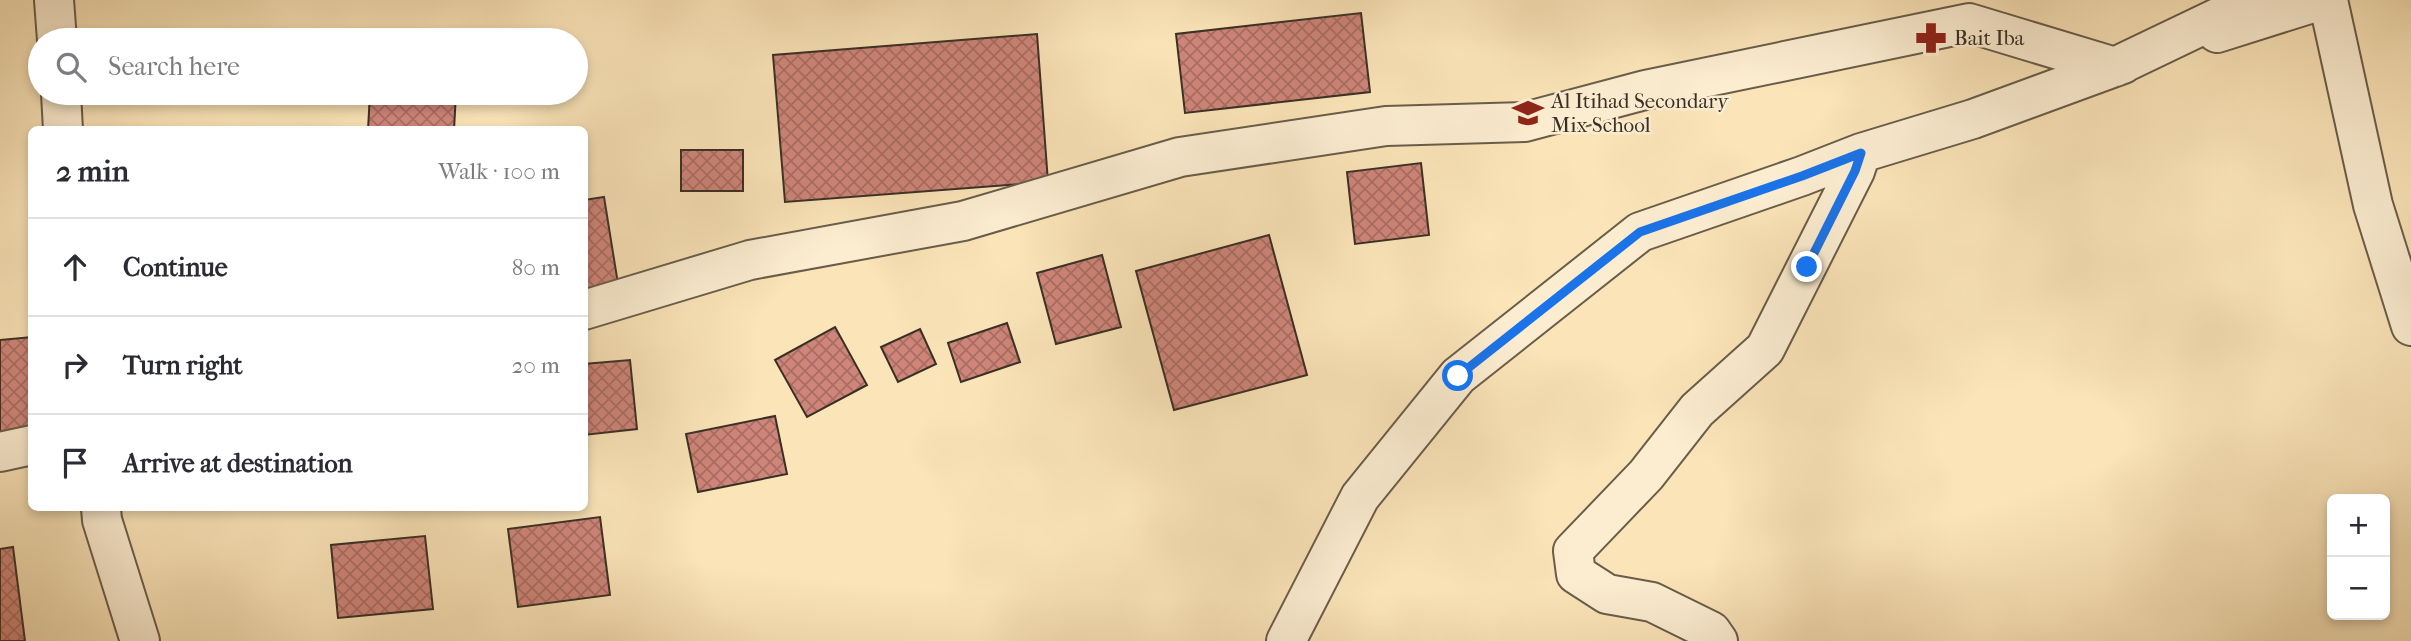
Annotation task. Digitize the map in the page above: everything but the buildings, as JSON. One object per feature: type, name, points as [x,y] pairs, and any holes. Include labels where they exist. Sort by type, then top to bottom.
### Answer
[{"type":"street","points":[[54,0],[56,28]]},
{"type":"street","points":[[588,309],[750,260],[963,221],[1180,157],[1386,126],[1525,122],[1645,90],[1969,23],[2115,67],[2236,9],[2244,0]]},
{"type":"street","points":[[1286,641],[1360,497],[1458,376],[1640,232],[1861,153],[1973,119],[2115,67],[2322,0]]},
{"type":"street","points":[[2328,0],[2373,205],[2411,326]]},
{"type":"street","points":[[62,105],[63,126]]},
{"type":"street","points":[[1718,641],[1711,631],[1652,602],[1607,594],[1576,574],[1573,551],[1646,475],[1697,410],[1765,349],[1855,171],[1861,153]]},
{"type":"street","points":[[0,452],[28,445]]},
{"type":"street","points":[[101,511],[140,641]]},
{"type":"place","name":"Bait Iba","points":[[1931,38]]},
{"type":"place","name":"Al Itihad Secondary Mix School","points":[[1528,113]]},
{"type":"route","points":[[1458,376],[1640,232],[1861,153],[1855,171],[1807,267]]}]
